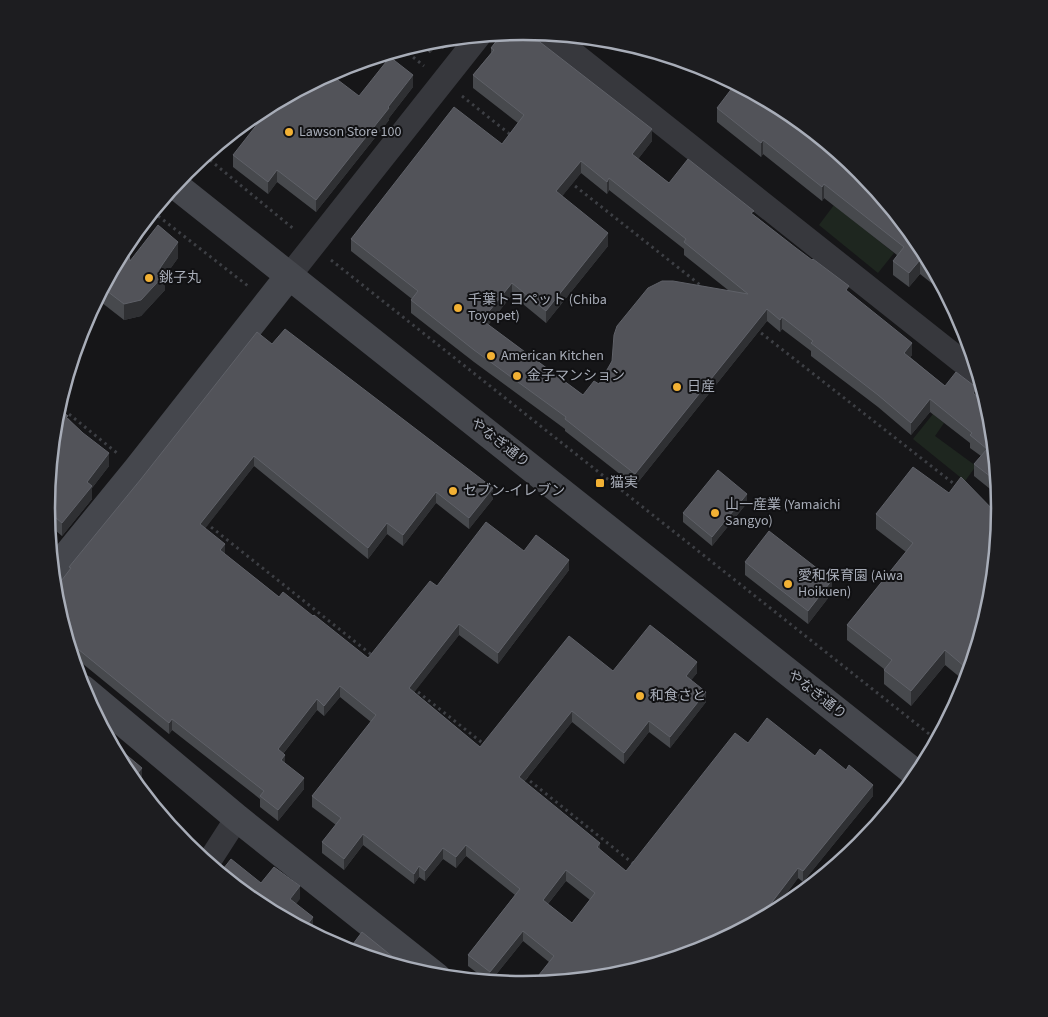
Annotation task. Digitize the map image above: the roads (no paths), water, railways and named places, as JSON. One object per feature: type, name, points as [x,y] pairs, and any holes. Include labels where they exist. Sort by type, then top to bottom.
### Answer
[{"type":"main road","name":"やなぎ通り","points":[[181,190],[913,771]]},
{"type":"main road","points":[[59,564],[289,276]]},
{"type":"main road","points":[[97,702],[237,818],[423,966]]},
{"type":"street","points":[[558,41],[971,369]]},
{"type":"street","points":[[289,276],[473,43]]},
{"type":"street","points":[[211,858],[237,818]]},
{"type":"place","name":"Lawson Store 100","points":[[289,132]]},
{"type":"place","name":"銚子丸","points":[[149,278]]},
{"type":"place","name":"千葉トヨペット (Chiba Toyopet)","points":[[458,308]]},
{"type":"place","name":"American Kitchen","points":[[491,356]]},
{"type":"place","name":"金子マンション","points":[[517,376]]},
{"type":"place","name":"日産","points":[[677,387]]},
{"type":"place","name":"猫実","points":[[600,483]]},
{"type":"place","name":"セブン-イレブン","points":[[453,491]]},
{"type":"place","name":"山一産業 (Yamaichi Sangyo)","points":[[715,513]]},
{"type":"place","name":"愛和保育園 (Aiwa Hoikuen)","points":[[788,584]]},
{"type":"place","name":"和食さと","points":[[640,696]]}]
